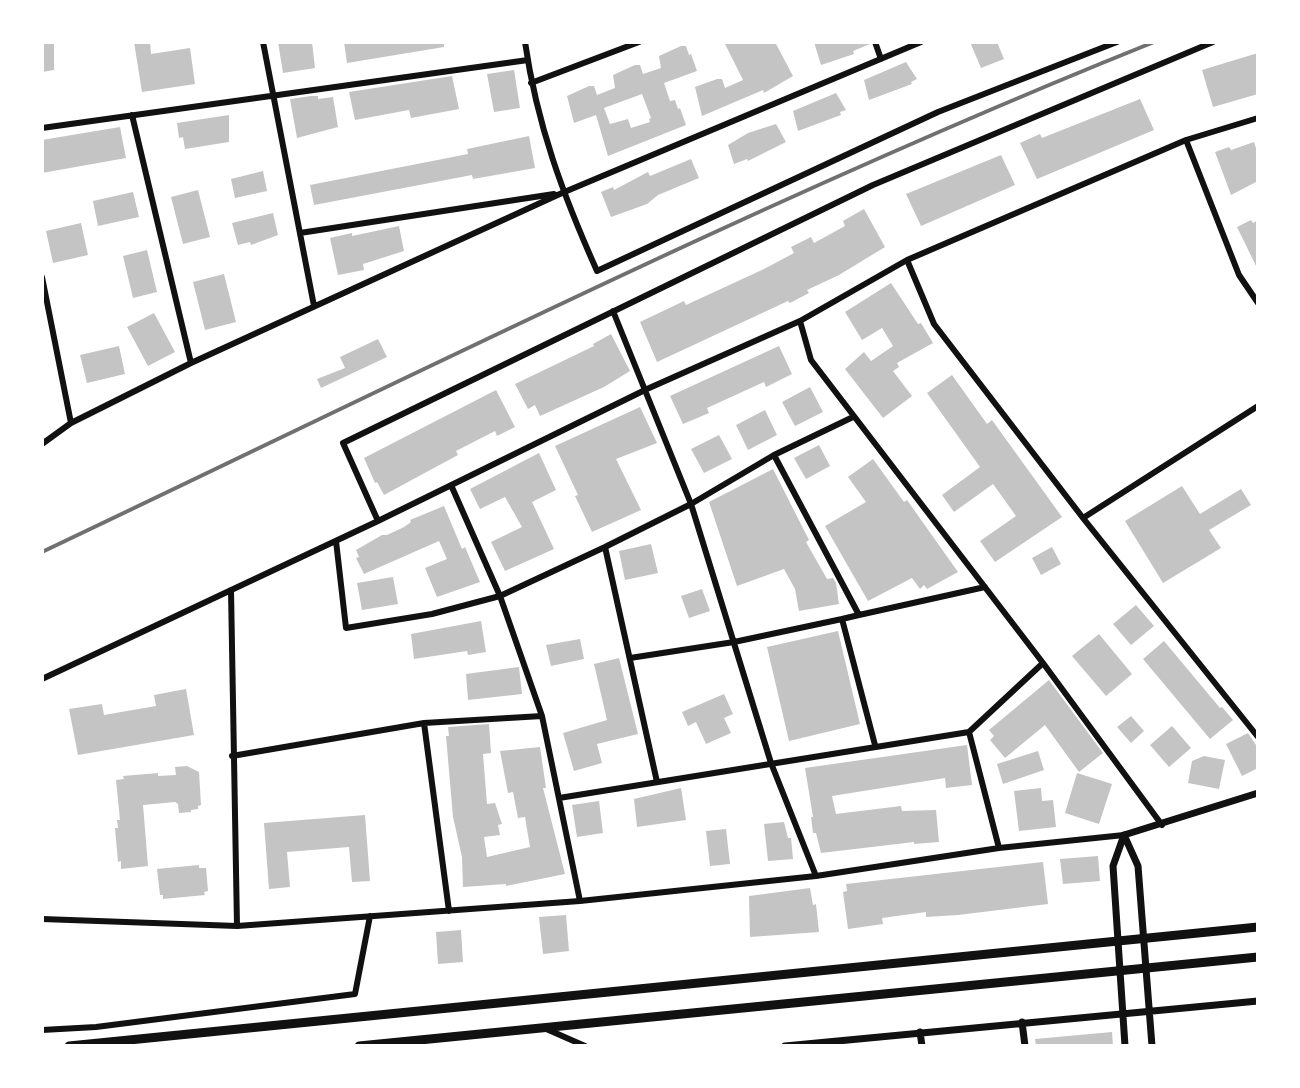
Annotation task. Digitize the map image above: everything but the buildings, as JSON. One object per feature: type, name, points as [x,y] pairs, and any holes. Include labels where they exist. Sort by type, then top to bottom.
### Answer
[{"type":"highway","points":[[69,1046],[1258,927]]},
{"type":"highway","points":[[359,1046],[1258,957]]},
{"type":"street","points":[[263,42],[314,306]]},
{"type":"street","points":[[525,42],[531,83],[562,193],[597,271],[938,112],[1117,42]]},
{"type":"street","points":[[531,83],[639,42]]},
{"type":"street","points":[[875,42],[881,59]]},
{"type":"street","points":[[42,444],[71,423],[191,363],[314,306],[562,193],[921,42]]},
{"type":"street","points":[[378,521],[343,443],[873,185],[1213,42]]},
{"type":"street","points":[[42,128],[528,60]]},
{"type":"street","points":[[132,115],[191,363]]},
{"type":"street","points":[[42,679],[378,521],[647,389],[800,321],[907,260],[1186,140],[1258,118]]},
{"type":"street","points":[[1186,140],[1239,275],[1258,303]]},
{"type":"street","points":[[300,233],[562,193]]},
{"type":"street","points":[[907,260],[934,324],[1083,518],[1258,737]]},
{"type":"street","points":[[42,277],[71,423]]},
{"type":"street","points":[[613,312],[647,389],[691,504],[771,763],[816,876]]},
{"type":"street","points":[[800,321],[811,360],[1043,663],[1162,825]]},
{"type":"street","points":[[1083,518],[1258,406]]},
{"type":"street","points":[[336,541],[346,628],[432,614],[500,596],[605,547],[691,504],[774,455],[853,417]]},
{"type":"street","points":[[774,455],[859,615]]},
{"type":"street","points":[[451,485],[500,596],[542,716],[580,901]]},
{"type":"street","points":[[605,547],[657,782]]},
{"type":"street","points":[[630,658],[734,642],[985,587]]},
{"type":"street","points":[[231,590],[232,756],[237,926]]},
{"type":"street","points":[[842,619],[875,746]]},
{"type":"street","points":[[559,798],[969,732],[1043,663]]},
{"type":"street","points":[[232,756],[424,723],[542,716]]},
{"type":"street","points":[[424,723],[449,910]]},
{"type":"street","points":[[969,732],[999,848]]},
{"type":"street","points":[[42,919],[237,926],[580,901],[816,876],[999,848],[1124,835],[1162,825],[1258,793]]},
{"type":"street","points":[[1124,835],[1138,866],[1152,1046]]},
{"type":"street","points":[[1124,835],[1113,866],[1125,1046]]},
{"type":"street","points":[[42,1030],[96,1027],[355,994],[370,916]]},
{"type":"street","points":[[785,1046],[1149,1009],[1258,1001]]},
{"type":"street","points":[[1022,1022],[1025,1046]]},
{"type":"street","points":[[544,1028],[585,1046]]},
{"type":"street","points":[[920,1032],[922,1046]]},
{"type":"railway","points":[[42,552],[733,224],[1012,100],[1154,42]]}]
